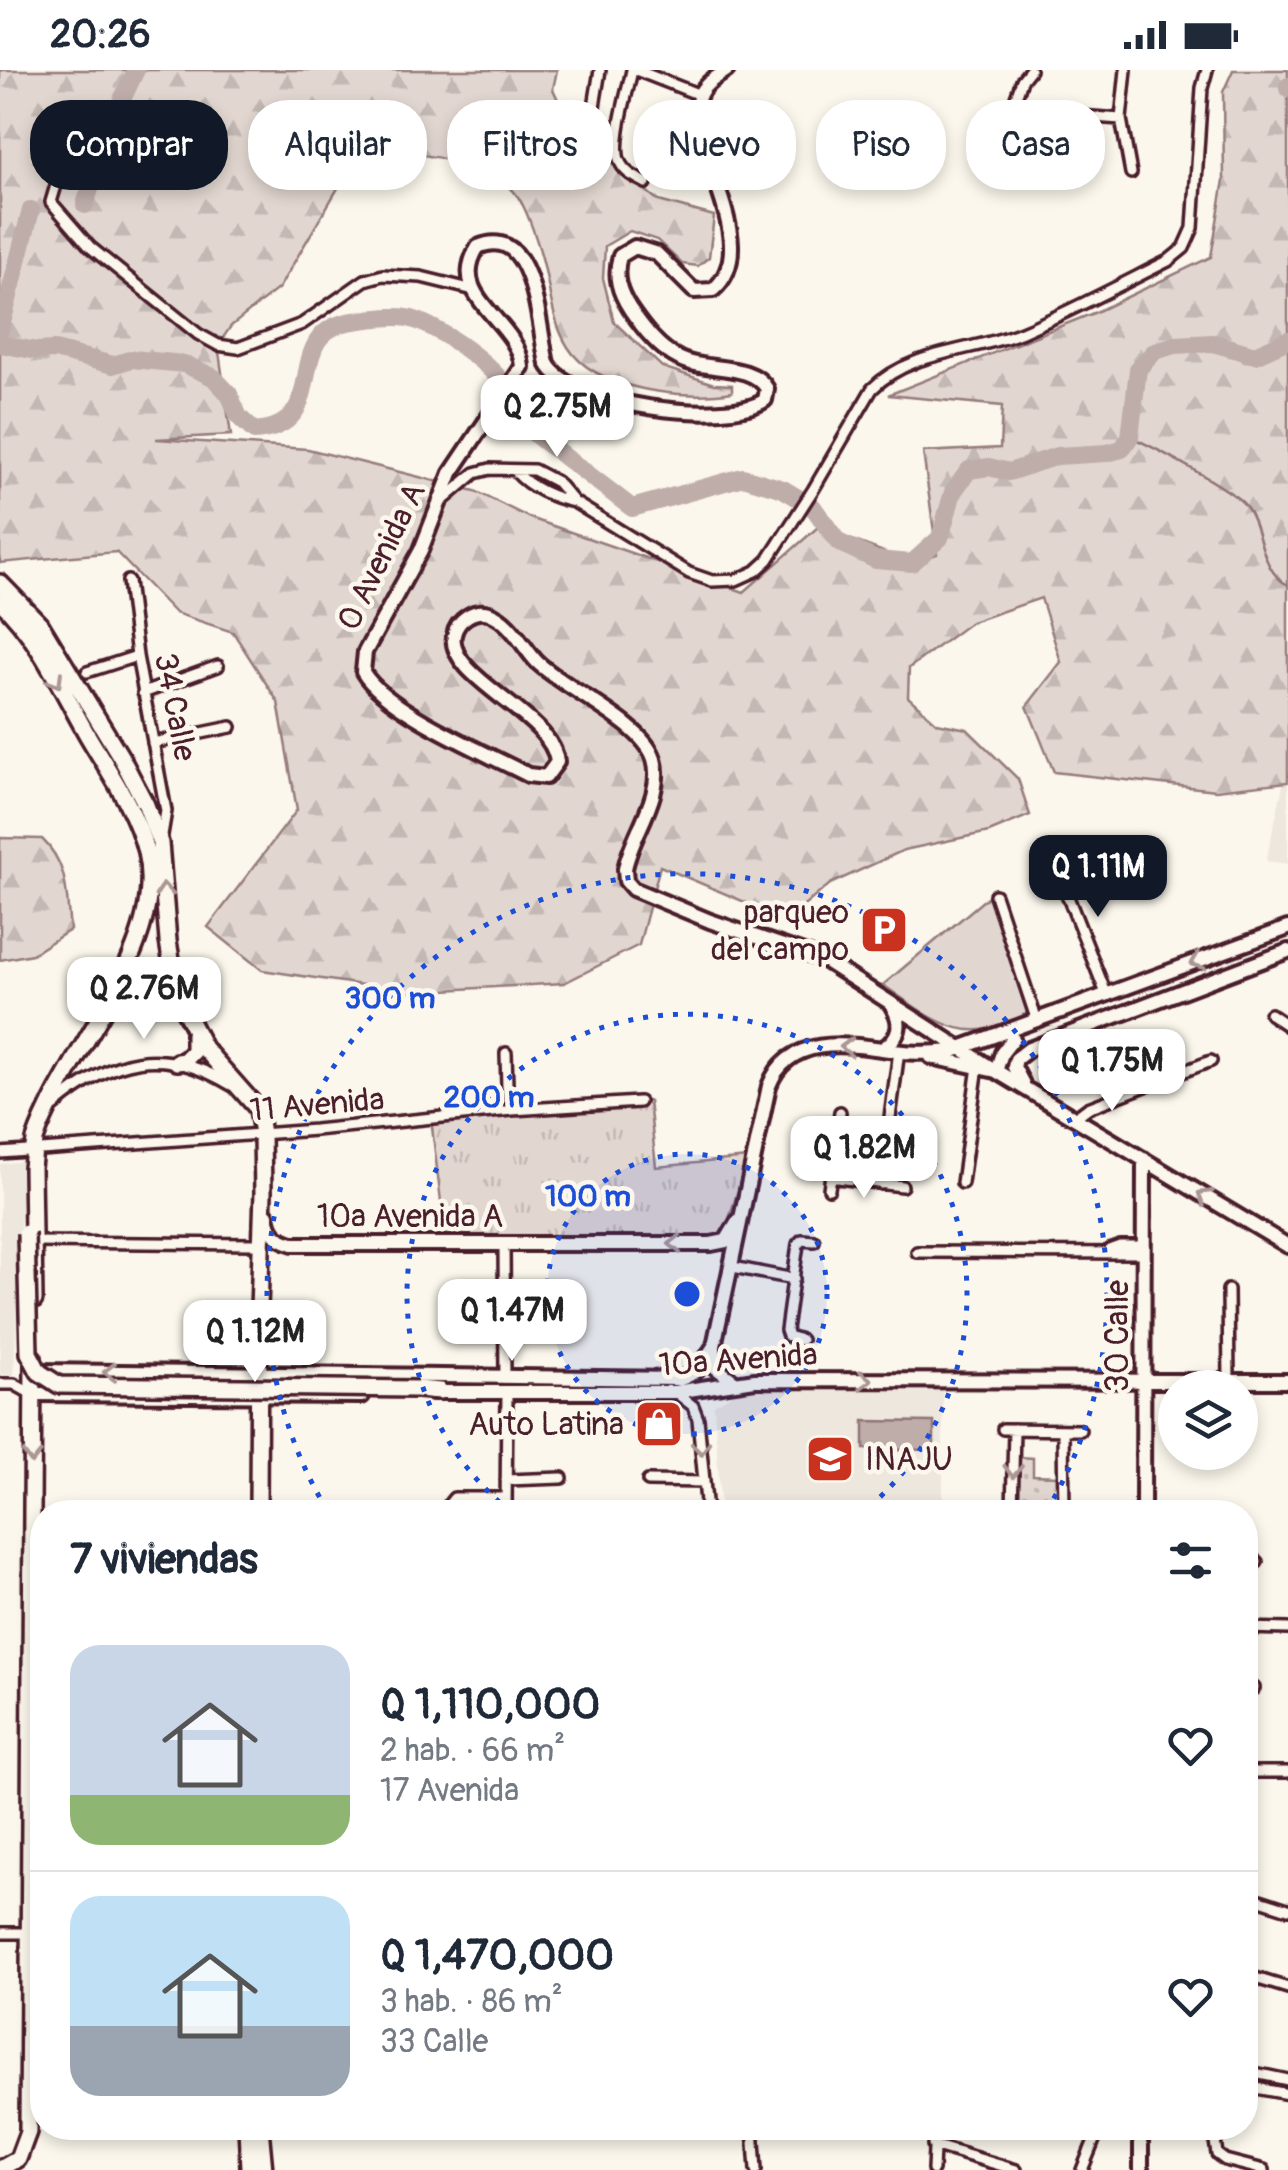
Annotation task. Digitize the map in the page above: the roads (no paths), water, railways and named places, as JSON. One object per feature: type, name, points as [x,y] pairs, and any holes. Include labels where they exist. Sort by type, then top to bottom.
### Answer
[{"type":"main road","points":[[0,583],[28,609],[53,644],[146,805],[160,843],[177,996],[196,1037],[194,1051],[177,1062]]},
{"type":"main road","points":[[0,601],[18,620],[119,788],[146,851],[148,870],[144,915],[130,960],[48,1112],[33,1150],[29,1353],[39,1372],[59,1386],[440,1391]]},
{"type":"main road","points":[[192,1030],[219,1068],[250,1096],[258,1109],[262,1134],[258,1500]]},
{"type":"main road","points":[[258,1309],[255,1244],[262,1158]]},
{"type":"main road","points":[[31,1238],[35,1500]]},
{"type":"main road","points":[[0,2169],[18,2159],[25,2147],[30,2087]]},
{"type":"main road","points":[[250,2140],[257,2169]]},
{"type":"main road","points":[[257,2169],[259,2140]]},
{"type":"street","points":[[595,100],[600,70]]},
{"type":"street","points":[[633,176],[618,160],[618,143],[634,70],[700,94]]},
{"type":"street","points":[[700,94],[727,70]]},
{"type":"street","points":[[1030,70],[1015,95],[1016,108],[1021,112],[1121,118]]},
{"type":"street","points":[[1126,70],[1121,118],[1131,174]]},
{"type":"street","points":[[442,502],[476,474],[490,469],[534,470],[558,482],[574,502],[689,573],[712,582],[736,580],[756,571],[768,560],[800,512],[872,388],[887,374],[1024,331],[1168,261],[1184,248],[1193,228],[1206,70]]},
{"type":"street","points":[[55,190],[52,202],[90,247],[198,334],[218,345],[238,348],[302,324],[366,280],[382,274],[421,277],[474,290],[468,269],[473,255],[478,247],[500,242],[511,246],[529,276],[547,364],[560,380],[592,394],[648,408],[743,408],[760,403],[768,389],[756,376],[693,364],[666,350],[627,305],[617,278],[620,256],[636,247],[658,254],[694,291],[714,290],[727,272],[731,238],[703,135],[700,94]]},
{"type":"street","name":"0 Avenida A","points":[[474,290],[518,346],[522,368],[451,473],[420,550],[365,652],[363,672],[368,680],[381,694],[447,732],[534,778],[546,777],[557,762],[552,743],[472,670],[455,648],[454,634],[468,616],[481,612],[500,619],[544,668],[638,735],[653,756],[655,780],[625,869],[626,882],[633,890],[710,921],[810,953],[996,1070]]},
{"type":"street","name":"34 Calle","points":[[128,581],[137,656],[166,811],[160,843]]},
{"type":"street","points":[[88,672],[137,656]]},
{"type":"street","points":[[144,693],[218,666]]},
{"type":"street","points":[[153,743],[231,727]]},
{"type":"street","points":[[1066,892],[1108,996]]},
{"type":"street","points":[[995,895],[1037,1021]]},
{"type":"street","points":[[903,1052],[964,1048],[1288,928]]},
{"type":"street","points":[[1235,947],[1243,969]]},
{"type":"street","points":[[1025,1086],[1014,1067],[1016,1059],[1029,1049],[1288,951]]},
{"type":"street","points":[[884,1048],[896,1037],[900,1026],[890,1004]]},
{"type":"street","points":[[1270,1014],[1288,1026]]},
{"type":"street","points":[[996,1070],[1002,1053],[1022,1027]]},
{"type":"street","points":[[1013,1039],[1018,1048],[1029,1049]]},
{"type":"street","points":[[735,1382],[716,1368],[714,1346],[769,1086],[773,1076],[798,1051],[815,1047],[884,1048],[996,1070],[1288,1246]]},
{"type":"street","points":[[506,1052],[506,1086],[512,1110]]},
{"type":"street","points":[[882,1184],[903,1052]]},
{"type":"street","points":[[1076,1117],[1088,1108],[1211,1061]]},
{"type":"street","points":[[48,1112],[84,1081],[138,1062],[177,1062],[216,1076],[250,1096]]},
{"type":"street","points":[[962,1183],[978,1066]]},
{"type":"street","name":"11 Avenida","points":[[0,1153],[639,1102]]},
{"type":"street","points":[[829,1188],[840,1112]]},
{"type":"street","name":"30 Calle","points":[[1143,1500],[1144,1159]]},
{"type":"street","points":[[830,1176],[902,1186]]},
{"type":"street","name":"10a Avenida A","points":[[263,1193],[270,1229],[276,1237],[293,1244],[719,1244],[731,1236],[746,1201]]},
{"type":"street","points":[[31,1238],[255,1244]]},
{"type":"street","points":[[800,1340],[786,1333],[798,1244],[802,1240],[814,1242]]},
{"type":"street","points":[[452,1500],[506,1498],[504,1244]]},
{"type":"street","points":[[917,1252],[1106,1251],[1120,1246],[1144,1250]]},
{"type":"street","points":[[733,1268],[794,1279]]},
{"type":"street","points":[[1228,1290],[1228,1370]]},
{"type":"street","name":"10a Avenida","points":[[0,1384],[14,1384],[32,1394],[398,1396],[548,1378],[680,1379],[696,1372],[714,1346]]},
{"type":"street","points":[[14,1384],[33,1371]]},
{"type":"street","name":"10a Avenida","points":[[33,1371],[287,1372],[675,1392],[735,1382],[1158,1381]]},
{"type":"street","points":[[287,1372],[276,1384],[288,1396]]},
{"type":"street","name":"10a Avenida","points":[[1258,1381],[1288,1381]]},
{"type":"street","points":[[675,1392],[696,1412],[706,1500]]},
{"type":"street","points":[[1012,1500],[1009,1429],[1080,1430]]},
{"type":"street","points":[[1063,1430],[1064,1500]]},
{"type":"street","points":[[506,1480],[562,1478]]},
{"type":"street","points":[[648,1481],[704,1482]]},
{"type":"street","points":[[1258,1628],[1288,1629]]},
{"type":"street","points":[[1258,1772],[1288,1772]]},
{"type":"street","points":[[1258,1899],[1288,1909]]},
{"type":"street","points":[[0,1933],[30,1933]]},
{"type":"street","points":[[1258,1979],[1288,1988]]},
{"type":"street","points":[[1258,2074],[1288,2080]]},
{"type":"street","points":[[1258,2088],[1288,2094]]},
{"type":"street","points":[[754,2140],[756,2170]]},
{"type":"street","points":[[933,2170],[934,2140]]},
{"type":"street","points":[[1082,2170],[1094,2140]]},
{"type":"street","points":[[1141,2170],[1142,2140]]},
{"type":"street","points":[[1214,2140],[1217,2154],[1225,2160],[1264,2170]]},
{"type":"street","points":[[934,2145],[1016,2170]]},
{"type":"waterway","points":[[85,205],[109,127],[136,70]]},
{"type":"waterway","points":[[0,331],[31,210]]},
{"type":"waterway","points":[[0,344],[55,350],[113,365],[132,359],[184,364],[213,377],[229,394],[239,417],[254,431],[279,425],[294,413],[317,342],[331,328],[354,321],[408,318],[445,335],[484,364],[502,382],[535,434],[632,508],[743,477],[783,489],[813,507],[838,542],[876,560],[912,563],[940,538],[953,492],[969,470],[989,467],[1009,472],[1057,456],[1122,449],[1130,437],[1138,369],[1155,351],[1175,345],[1213,343],[1255,355],[1288,340]]},
{"type":"waterway","points":[[1130,437],[1209,479],[1245,505],[1266,559],[1288,585]]},
{"type":"place","name":"parqueo del campo","points":[[884,930]]},
{"type":"place","name":"Auto Latina","points":[[659,1424]]},
{"type":"place","name":"INAJU","points":[[830,1459]]}]
